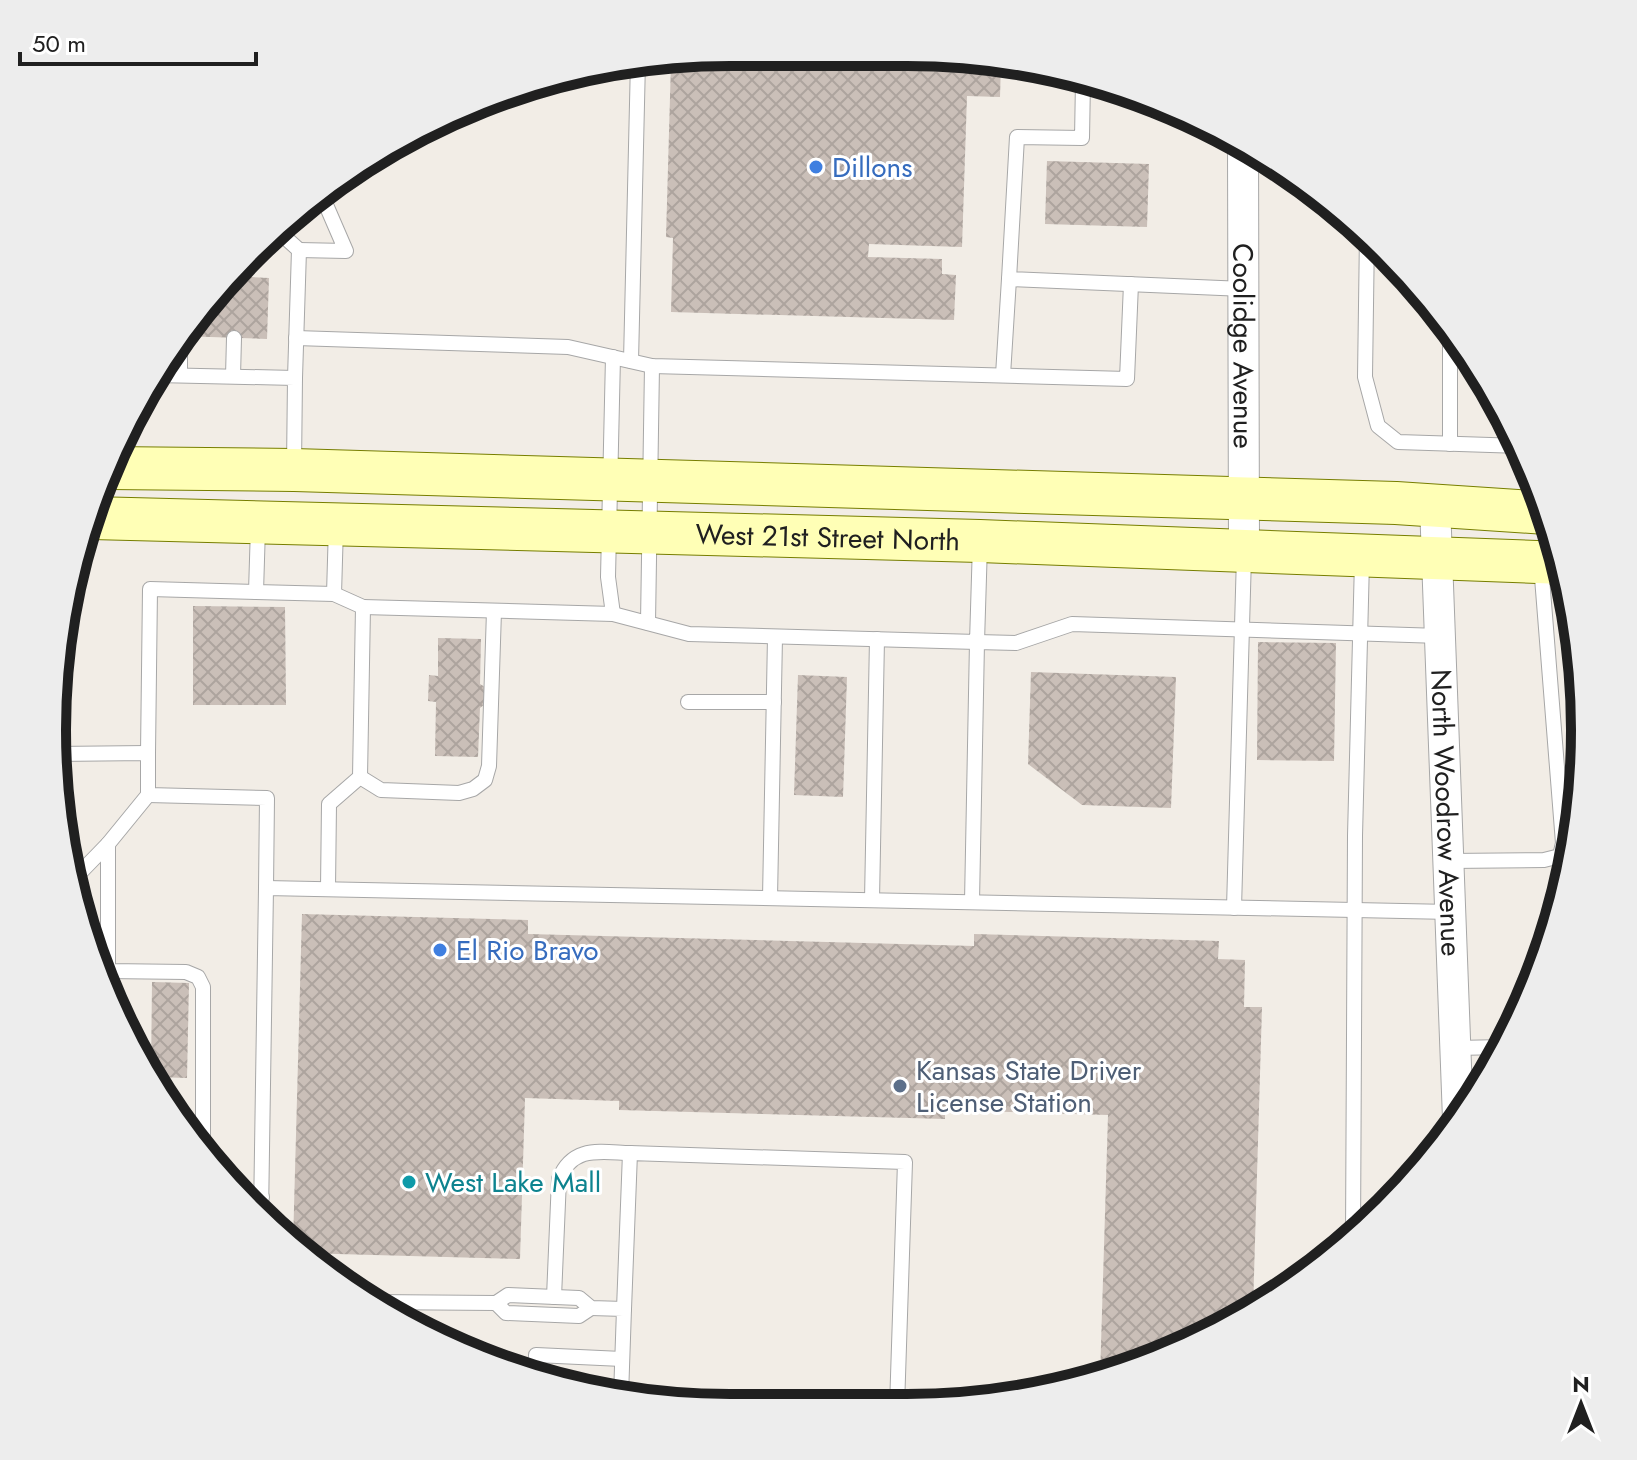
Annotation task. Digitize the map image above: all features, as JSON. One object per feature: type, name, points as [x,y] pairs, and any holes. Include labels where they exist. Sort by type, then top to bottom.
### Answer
[{"type":"main road","name":"West 21st Street North","points":[[120,468],[294,470],[1244,499],[1435,505],[1534,512]]},
{"type":"main road","name":"West 21st Street North","points":[[101,518],[980,541],[1549,563]]},
{"type":"street","name":"Coolidge Avenue","points":[[1244,552],[1245,159]]},
{"type":"street","name":"North Woodrow Avenue","points":[[1435,505],[1457,1101]]},
{"type":"lane","points":[[631,361],[638,73]]},
{"type":"lane","points":[[1003,375],[1017,137],[1082,138],[1083,90]]},
{"type":"lane","points":[[285,237],[299,250],[346,251],[325,203]]},
{"type":"lane","points":[[294,470],[299,250]]},
{"type":"lane","points":[[1367,251],[1365,377],[1378,426],[1398,442],[1507,446]]},
{"type":"lane","points":[[1009,279],[1244,289]]},
{"type":"lane","points":[[296,338],[568,347],[652,366],[1127,379],[1131,284]]},
{"type":"lane","points":[[233,376],[234,338]]},
{"type":"lane","points":[[1450,348],[1450,444]]},
{"type":"lane","points":[[613,357],[631,481],[650,533],[648,623]]},
{"type":"lane","points":[[180,358],[180,375]]},
{"type":"lane","points":[[613,614],[608,577],[609,532],[631,481],[652,366]]},
{"type":"lane","points":[[169,375],[295,378]]},
{"type":"lane","points":[[256,592],[258,523]]},
{"type":"lane","points":[[334,594],[336,525]]},
{"type":"lane","points":[[972,902],[980,541]]},
{"type":"lane","points":[[1234,908],[1244,552]]},
{"type":"lane","points":[[1353,1222],[1355,836],[1362,556]]},
{"type":"lane","points":[[1552,576],[1555,745],[1562,834]]},
{"type":"lane","points":[[82,871],[148,795],[150,589],[334,594],[363,607],[613,614],[689,634],[1016,643],[1072,624],[1440,636]]},
{"type":"lane","points":[[328,888],[329,804],[360,777],[363,607]]},
{"type":"lane","points":[[360,777],[381,790],[459,793],[473,789],[485,780],[489,766],[494,611]]},
{"type":"lane","points":[[770,898],[775,637]]},
{"type":"lane","points":[[872,900],[877,639]]},
{"type":"lane","points":[[688,702],[774,702]]},
{"type":"lane","points":[[67,754],[148,753]]},
{"type":"lane","points":[[148,795],[267,798],[262,1202]]},
{"type":"lane","points":[[104,950],[108,844]]},
{"type":"lane","points":[[1449,861],[1558,857]]},
{"type":"lane","points":[[266,888],[1451,912]]},
{"type":"lane","points":[[111,968],[186,972],[198,977],[203,987],[203,1134]]},
{"type":"lane","points":[[1456,1048],[1490,1047]]},
{"type":"lane","points":[[554,1297],[559,1179],[564,1168],[587,1152],[905,1162],[897,1394]]},
{"type":"lane","points":[[621,1384],[630,1153]]},
{"type":"lane","points":[[257,1197],[262,1197]]},
{"type":"lane","points":[[393,1302],[496,1303],[508,1295],[579,1298],[591,1308]]},
{"type":"lane","points":[[496,1303],[506,1313],[564,1316],[579,1316],[591,1308],[624,1309]]},
{"type":"lane","points":[[536,1364],[536,1355],[622,1359]]},
{"type":"building","name":"Dillons","points":[[907,66],[1001,73],[1000,97],[967,96],[962,247],[869,244],[868,257],[942,259],[942,274],[956,275],[954,320],[671,312],[673,238],[666,237],[671,69]]},
{"type":"building","points":[[1047,161],[1149,164],[1147,227],[1045,224]]},
{"type":"building","points":[[245,277],[269,278],[267,339],[195,337]]},
{"type":"building","points":[[193,606],[285,607],[286,705],[193,705]]},
{"type":"building","points":[[438,638],[481,639],[480,684],[485,687],[485,704],[480,708],[478,757],[435,756],[436,702],[428,701],[429,675],[438,676]]},
{"type":"building","points":[[1258,642],[1336,643],[1334,761],[1257,760]]},
{"type":"building","points":[[1031,672],[1176,677],[1171,808],[1082,805],[1028,764]]},
{"type":"building","points":[[798,675],[847,677],[843,797],[794,795]]},
{"type":"building","name":"West Lake Mall","points":[[302,914],[528,920],[528,934],[974,946],[974,934],[1219,941],[1218,959],[1245,960],[1244,1007],[1262,1007],[1253,1296],[1201,1326],[1100,1365],[1108,1115],[945,1110],[945,1119],[619,1110],[619,1101],[525,1098],[520,1259],[322,1254],[293,1230]]},
{"type":"building","points":[[152,982],[189,983],[187,1078],[165,1077],[151,1055]]},
{"type":"place","name":"Dillons","points":[[816,167]]},
{"type":"place","name":"El Rio Bravo","points":[[440,950]]},
{"type":"place","name":"Kansas State Driver License Station","points":[[900,1086]]},
{"type":"place","name":"West Lake Mall","points":[[409,1182]]}]
